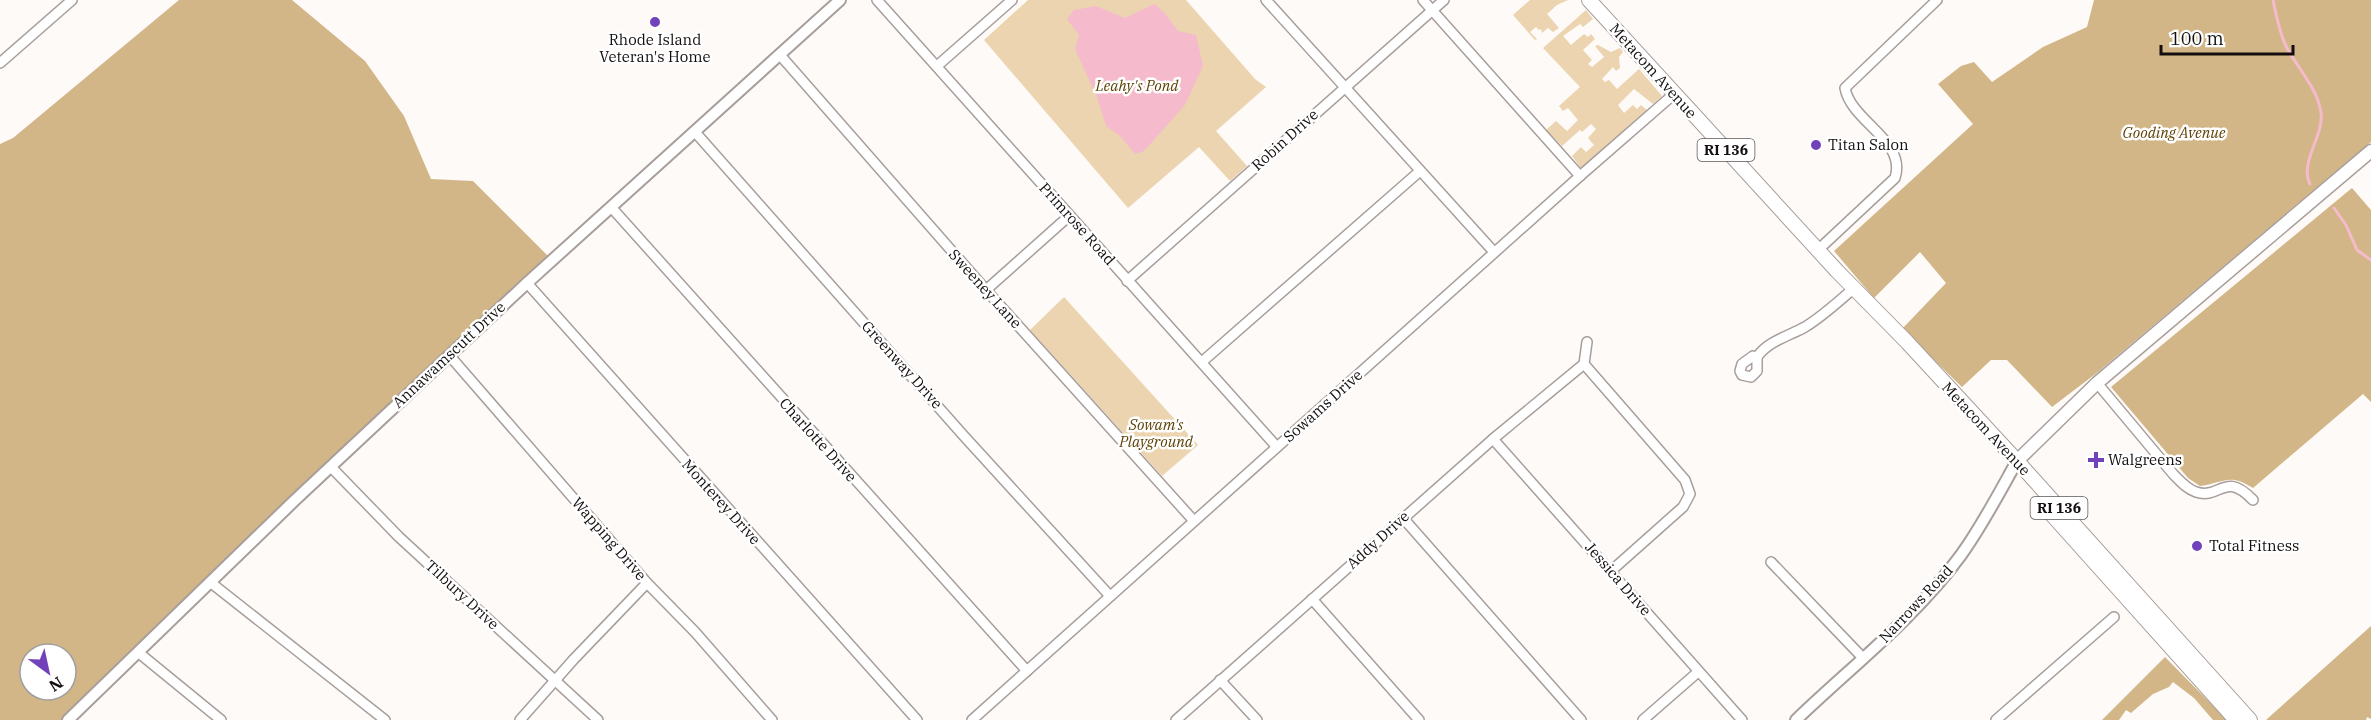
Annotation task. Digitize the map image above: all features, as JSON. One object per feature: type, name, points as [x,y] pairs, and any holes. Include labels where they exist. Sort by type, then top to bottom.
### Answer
[{"type":"main road","name":"Metacom Avenue","points":[[1589,0],[1865,299],[1959,410],[2015,465],[2250,720]]},
{"type":"main road","points":[[2015,465],[2097,383],[2371,151]]},
{"type":"main road","name":"Metacom Avenue","points":[[2015,465],[2092,561],[2236,720]]},
{"type":"street","points":[[0,63],[72,0]]},
{"type":"street","name":"Annawamscutt Drive","points":[[68,720],[210,582],[527,283],[840,0]]},
{"type":"street","name":"Primrose Road","points":[[877,0],[1127,281],[1203,361],[1277,447]]},
{"type":"street","points":[[937,66],[1012,0]]},
{"type":"street","points":[[1266,0],[1494,252]]},
{"type":"street","points":[[1423,0],[1580,176]]},
{"type":"street","name":"Robin Drive","points":[[1127,281],[1444,0]]},
{"type":"street","points":[[1818,250],[1895,178],[1898,169],[1898,160],[1893,151],[1855,108],[1845,88],[1937,0]]},
{"type":"street","name":"Sweeney Lane","points":[[780,55],[986,290],[1194,521]]},
{"type":"street","name":"Sowams Drive","points":[[972,720],[1494,252],[1674,94]]},
{"type":"street","name":"Greenway Drive","points":[[695,132],[1110,596]]},
{"type":"street","points":[[1203,361],[1420,171]]},
{"type":"street","name":"Charlotte Drive","points":[[611,207],[1027,670]]},
{"type":"street","points":[[986,290],[1069,216]]},
{"type":"street","name":"Monterey Drive","points":[[527,283],[917,720]]},
{"type":"street","points":[[1757,357],[1762,349],[1807,325],[1854,288]]},
{"type":"street","points":[[1587,342],[1584,364],[1685,480],[1690,494],[1683,507],[1611,571]]},
{"type":"street","name":"Wapping Drive","points":[[449,356],[647,583],[695,632],[772,720]]},
{"type":"street","name":"Addy Drive","points":[[1176,720],[1493,439],[1584,364]]},
{"type":"street","points":[[2097,383],[2187,488],[2202,493],[2229,486],[2236,487],[2242,489],[2253,500]]},
{"type":"street","name":"Jessica Drive","points":[[1493,439],[1742,720]]},
{"type":"street","name":"Narrows Road","points":[[1796,720],[1919,604],[1960,555],[1988,514],[2015,465]]},
{"type":"street","name":"Tilbury Drive","points":[[331,467],[399,537],[598,720]]},
{"type":"street","points":[[1403,518],[1581,720]]},
{"type":"street","points":[[1772,562],[1863,658]]},
{"type":"street","points":[[210,582],[385,720]]},
{"type":"street","points":[[520,720],[647,583]]},
{"type":"street","points":[[1312,599],[1419,720]]},
{"type":"street","points":[[1996,720],[2114,617]]},
{"type":"street","points":[[139,652],[222,720]]},
{"type":"street","points":[[1643,720],[1698,672]]},
{"type":"street","points":[[1221,680],[1257,720]]},
{"type":"green space","points":[[179,0],[292,0],[365,61],[404,116],[431,179],[473,181],[549,257],[62,720],[0,720],[0,144],[13,138]]},
{"type":"green space","name":"Leahy's Pond","points":[[1028,0],[1186,0],[1255,79],[1266,87],[1216,131],[1247,166],[1230,181],[1199,147],[1128,208],[984,40]]},
{"type":"green space","points":[[1530,0],[1568,0],[1557,5],[1547,14],[1559,28],[1553,32],[1548,28],[1542,33],[1541,29],[1536,27],[1530,32],[1537,39],[1535,40],[1513,15]]},
{"type":"green space","name":"Gooding Avenue","points":[[2094,0],[2371,0],[2371,142],[2098,372],[2052,407],[2007,360],[1991,360],[1962,387],[1902,329],[1946,283],[1920,252],[1874,298],[1834,251],[1973,124],[1938,84],[1961,66],[1974,62],[1992,82],[2043,47],[2087,27]]},
{"type":"green space","points":[[1586,10],[1593,19],[1583,27],[1580,24],[1563,36],[1571,45],[1584,34],[1588,37],[1591,34],[1595,39],[1583,50],[1592,60],[1588,64],[1592,67],[1604,57],[1595,46],[1598,45],[1611,52],[1620,48],[1623,52],[1619,57],[1620,68],[1616,71],[1613,67],[1602,79],[1605,82],[1609,80],[1617,89],[1639,69],[1662,96],[1653,104],[1634,89],[1618,105],[1624,113],[1633,105],[1637,109],[1641,105],[1647,110],[1581,168],[1572,156],[1581,147],[1586,152],[1594,145],[1588,138],[1596,129],[1591,124],[1582,132],[1580,130],[1562,146],[1546,130],[1556,121],[1567,131],[1578,120],[1568,108],[1563,111],[1559,106],[1580,87],[1543,48]]},
{"type":"green space","points":[[2352,188],[2371,210],[2371,402],[2363,394],[2253,488],[2233,480],[2200,486],[2188,478],[2111,387]]},
{"type":"green space","name":"Sowam's Playground","points":[[1064,297],[1198,445],[1162,476],[1030,330]]},
{"type":"green space","points":[[2371,626],[2371,719],[2367,717],[2366,720],[2266,720]]},
{"type":"green space","points":[[2165,657],[2227,720],[2213,720],[2194,698],[2173,682],[2169,687],[2153,694],[2131,713],[2126,710],[2119,720],[2102,720]]},
{"type":"shaded area","points":[[1154,4],[1164,12],[1178,31],[1196,35],[1203,66],[1185,105],[1144,151],[1135,154],[1120,136],[1106,126],[1097,97],[1075,49],[1079,35],[1067,19],[1074,10],[1096,6],[1125,18]]},
{"type":"waterway","points":[[2273,0],[2285,44],[2316,95],[2321,113],[2319,131],[2309,158],[2307,176],[2310,184]]},
{"type":"waterway","points":[[2334,208],[2346,225],[2357,250],[2371,260]]},
{"type":"place","name":"Rhode Island Veteran's Home","points":[[655,22]]},
{"type":"place","name":"Titan Salon","points":[[1816,145]]},
{"type":"place","name":"Walgreens","points":[[2096,460]]},
{"type":"place","name":"Total Fitness","points":[[2197,546]]}]
